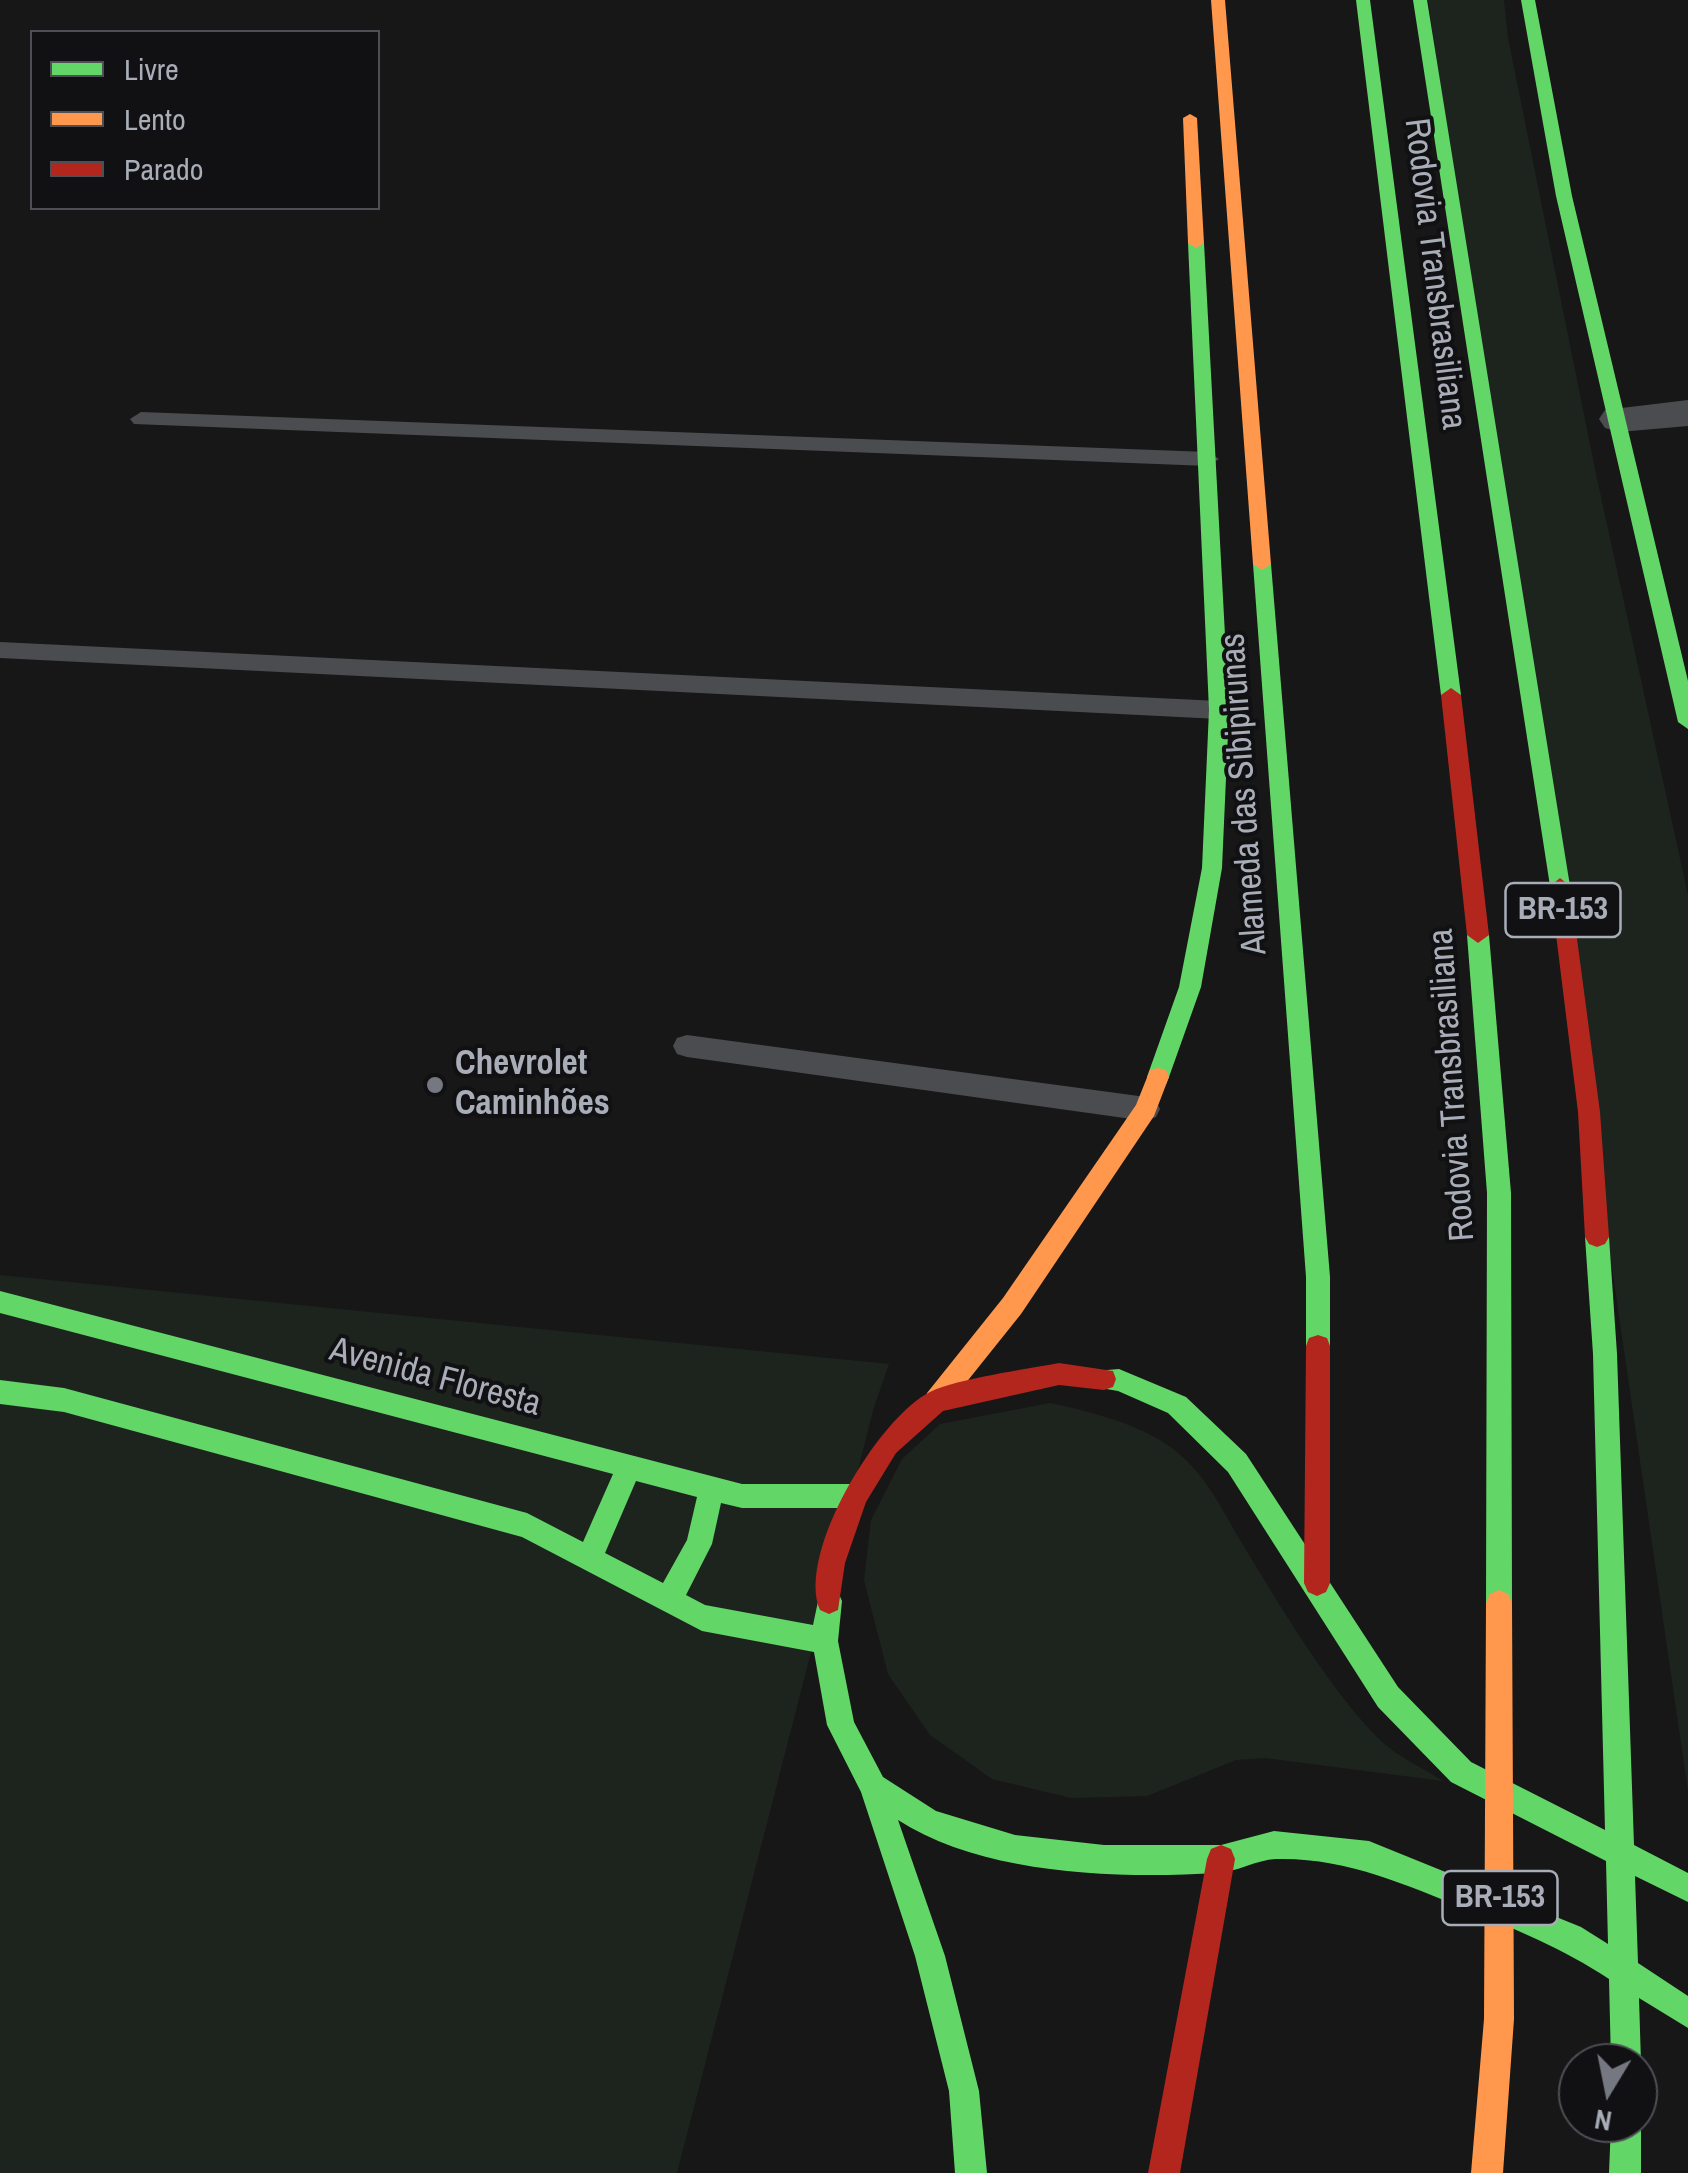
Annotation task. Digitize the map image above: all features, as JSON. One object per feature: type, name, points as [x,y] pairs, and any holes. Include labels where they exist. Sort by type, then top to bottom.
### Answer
[{"type":"main road","name":"Alameda das Sibipirunas","points":[[1218,0],[1318,1277],[1318,1584]]},
{"type":"main road","name":"Rodovia Transbrasiliana","points":[[1364,0],[1474,879],[1498,1193],[1499,2018],[1487,2173]]},
{"type":"main road","name":"Rodovia Transbrasiliana","points":[[1420,0],[1562,900],[1589,1112],[1605,1354],[1625,2043]]},
{"type":"main road","points":[[1528,0],[1564,196],[1620,419],[1688,722]]},
{"type":"main road","name":"Alameda das Sibipirunas","points":[[872,1787],[841,1725],[825,1641],[832,1563],[855,1496],[888,1444],[936,1401],[1012,1306],[1146,1109],[1190,988],[1212,868],[1219,710],[1189,97]]},
{"type":"main road","name":"Avenida Floresta","points":[[0,1302],[742,1496],[855,1496]]},
{"type":"main road","points":[[936,1401],[1059,1374],[1119,1380],[1177,1404],[1236,1463],[1388,1696],[1461,1772],[1688,1888]]},
{"type":"main road","points":[[0,1392],[64,1400],[527,1526],[702,1618],[825,1641]]},
{"type":"main road","points":[[589,1559],[630,1466]]},
{"type":"main road","points":[[668,1601],[699,1544],[712,1488]]},
{"type":"main road","points":[[872,1787],[929,1823],[1015,1849],[1104,1859],[1221,1859],[1274,1845],[1369,1856],[1571,1937],[1688,2014]]},
{"type":"main road","points":[[872,1787],[934,1976],[964,2091],[971,2173]]},
{"type":"main road","points":[[1164,2173],[1221,1859]]},
{"type":"main road","points":[[1625,2173],[1626,2143]]},
{"type":"street","points":[[1620,419],[1688,414]]},
{"type":"lane","points":[[140,419],[1208,460]]},
{"type":"lane","points":[[0,650],[1219,710]]},
{"type":"lane","points":[[687,1046],[1146,1109]]},
{"type":"shaded area","points":[[1428,0],[1504,0],[1508,38],[1596,474],[1688,895],[1688,1791]]},
{"type":"shaded area","points":[[0,1275],[889,1364],[874,1407],[677,2173],[0,2173]]},
{"type":"shaded area","points":[[1050,1403],[1132,1426],[1186,1460],[1208,1486],[1289,1620],[1342,1697],[1386,1745],[1443,1781],[1265,1758],[1236,1760],[1147,1796],[1071,1798],[992,1779],[930,1735],[888,1674],[864,1580],[871,1520],[902,1459],[940,1424]]},
{"type":"traffic: fast","points":[[1363,0],[1451,695]]},
{"type":"traffic: fast","points":[[1420,0],[1560,886]]},
{"type":"traffic: fast","points":[[1528,0],[1564,196],[1688,722]]},
{"type":"traffic: fast","points":[[1158,1077],[1190,987],[1212,868],[1219,710],[1196,243]]},
{"type":"traffic: fast","points":[[1262,564],[1318,1277],[1318,1346]]},
{"type":"traffic: fast","points":[[1478,935],[1499,1193],[1499,1603]]},
{"type":"traffic: fast","points":[[1597,1237],[1605,1354],[1625,2043]]},
{"type":"traffic: fast","points":[[0,1302],[742,1496],[855,1496]]},
{"type":"traffic: fast","points":[[1104,1379],[1119,1380],[1177,1405],[1237,1463],[1388,1697],[1461,1772],[1688,1888]]},
{"type":"traffic: fast","points":[[0,1392],[64,1400],[527,1526],[702,1618],[825,1641]]},
{"type":"traffic: fast","points":[[589,1559],[630,1466]]},
{"type":"traffic: fast","points":[[668,1601],[699,1544],[712,1488]]},
{"type":"traffic: fast","points":[[829,1601],[825,1641],[841,1725],[873,1787],[929,1823],[1015,1849],[1104,1859],[1221,1859],[1274,1845],[1369,1855],[1571,1937],[1688,2013]]},
{"type":"traffic: fast","points":[[873,1787],[930,1956],[964,2091],[971,2173]]},
{"type":"traffic: fast","points":[[1625,2173],[1626,2143]]},
{"type":"traffic: slow","points":[[1218,0],[1262,564]]},
{"type":"traffic: slow","points":[[1190,118],[1196,243]]},
{"type":"traffic: slow","points":[[936,1401],[1012,1306],[1146,1109],[1158,1077]]},
{"type":"traffic: slow","points":[[1487,2173],[1499,2019],[1499,1603]]},
{"type":"traffic: jam","points":[[1451,695],[1478,935]]},
{"type":"traffic: jam","points":[[1560,886],[1589,1112],[1597,1237]]},
{"type":"traffic: jam","points":[[1317,1583],[1318,1346]]},
{"type":"traffic: jam","points":[[829,1601],[832,1563],[855,1496],[887,1445],[936,1401],[1059,1374],[1104,1379]]},
{"type":"traffic: jam","points":[[1164,2173],[1221,1859]]},
{"type":"place","name":"Chevrolet Caminhões","points":[[435,1085]]}]
